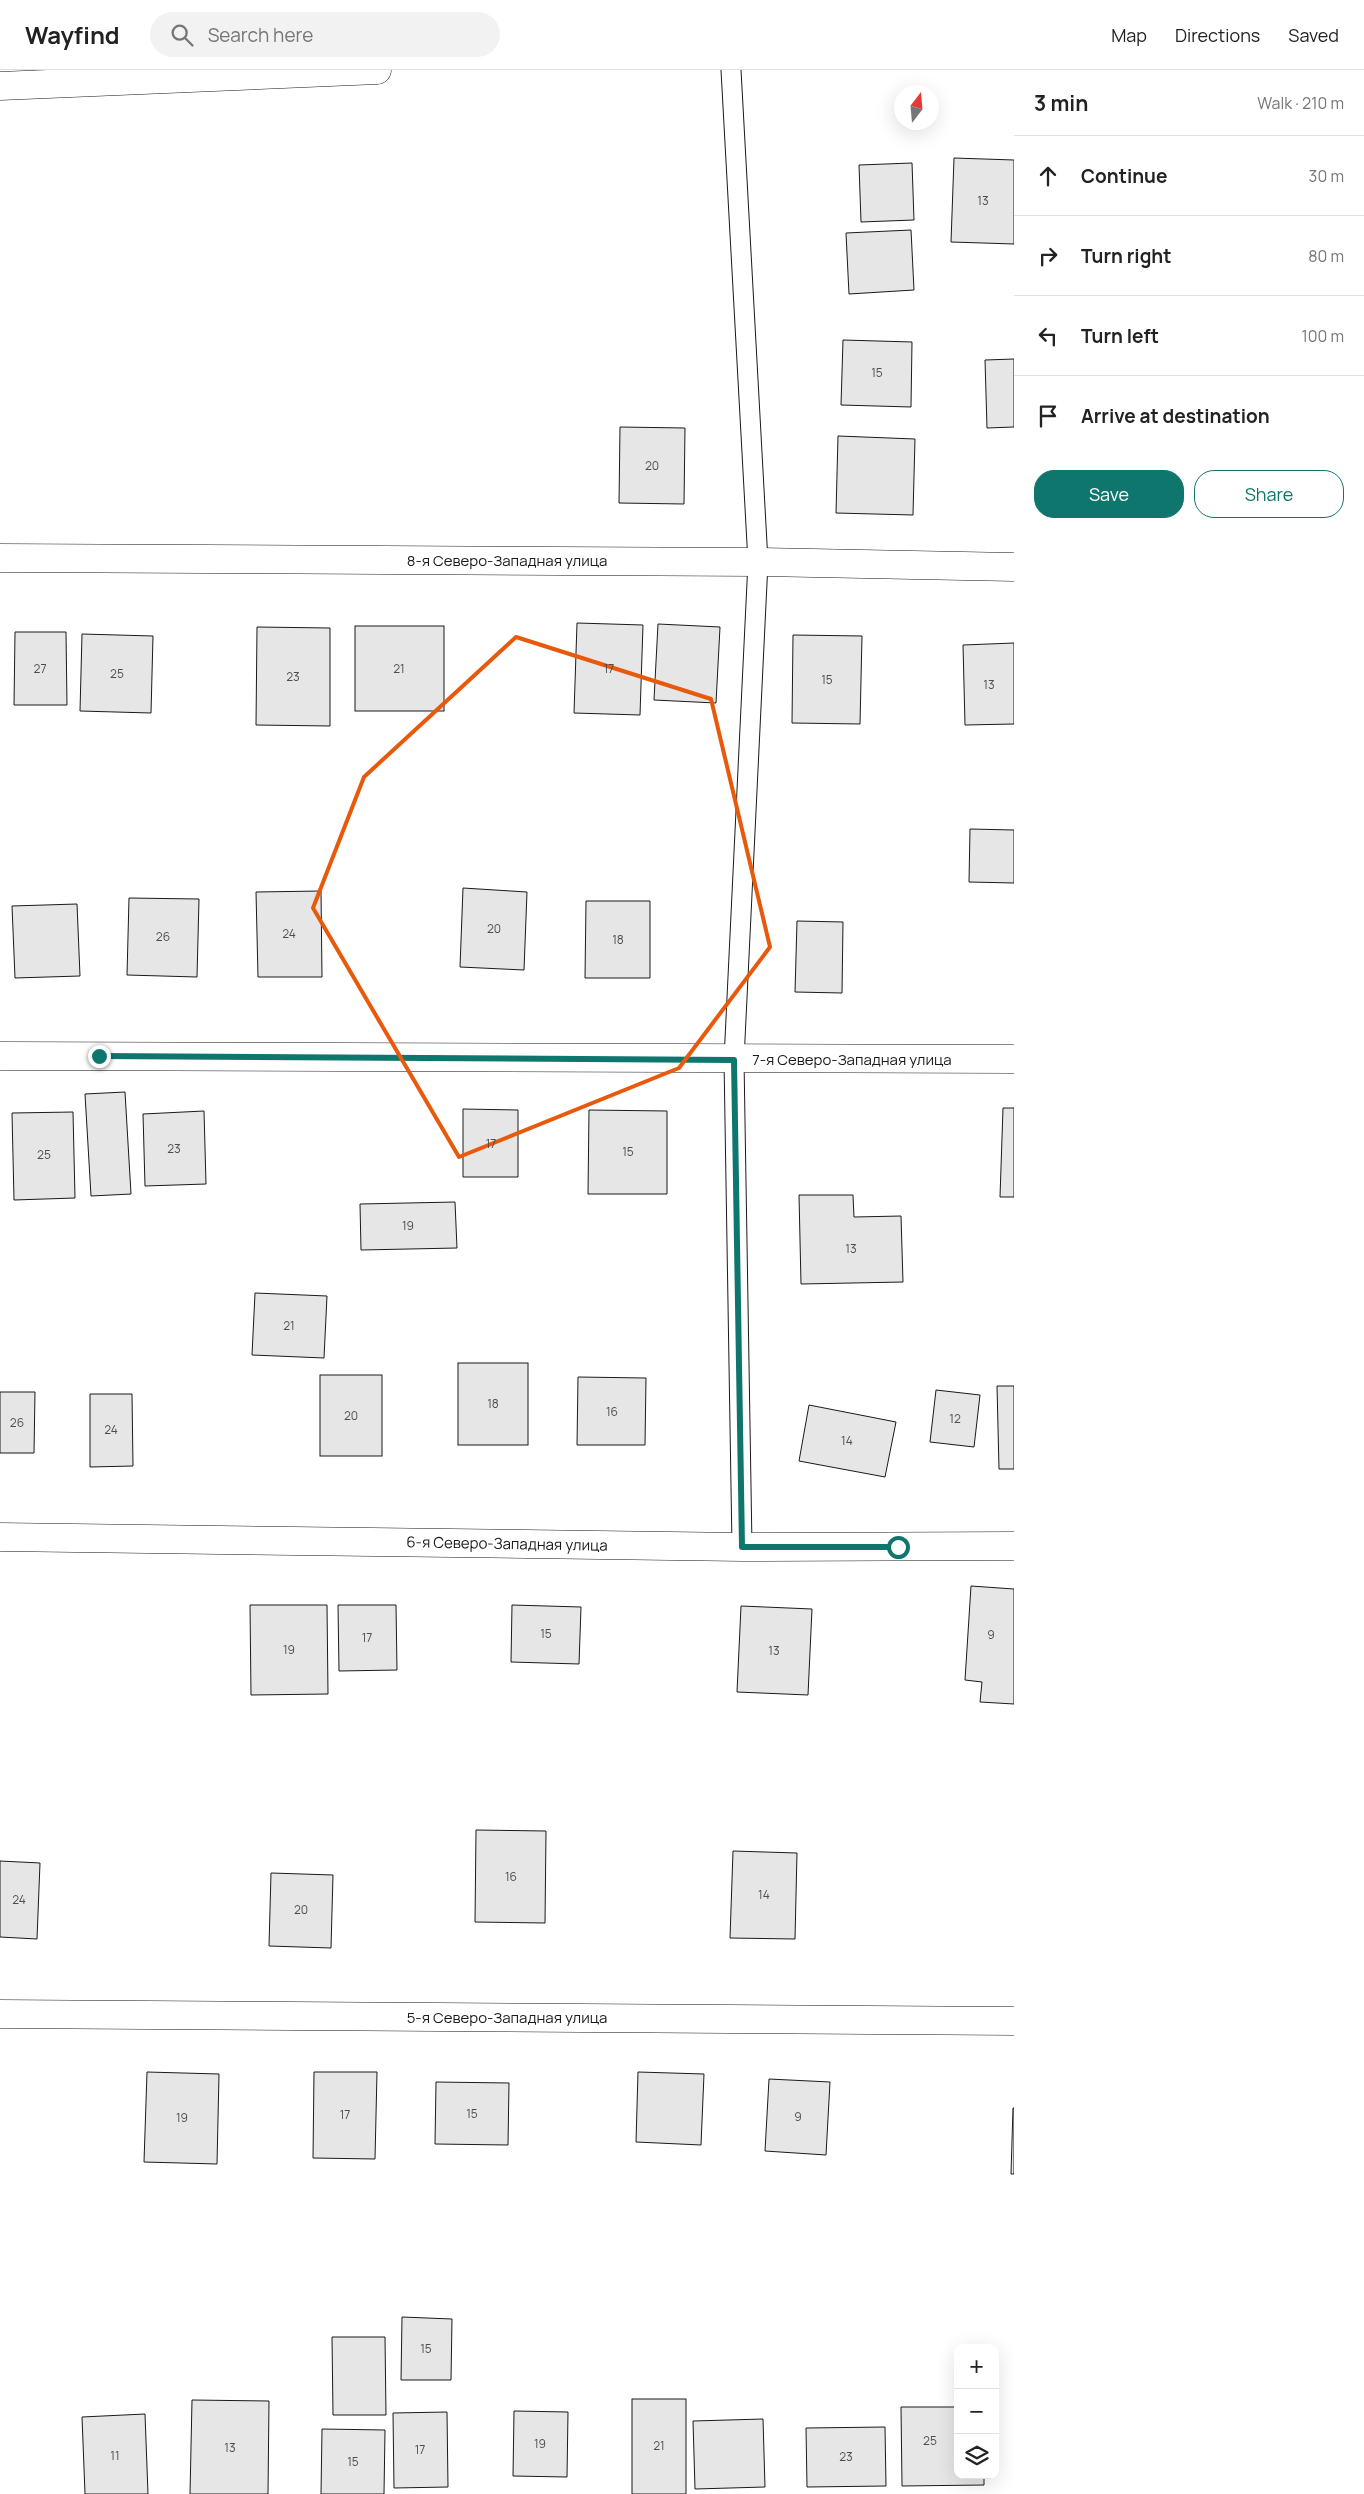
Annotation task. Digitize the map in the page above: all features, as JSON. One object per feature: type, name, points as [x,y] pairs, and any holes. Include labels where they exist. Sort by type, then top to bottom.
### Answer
[{"type":"street","points":[[0,86],[377,70]]},
{"type":"street","name":"8-я Северо-Западная улица","points":[[0,558],[758,562],[1014,567]]},
{"type":"street","name":"7-я Северо-Западная улица","points":[[0,1056],[734,1060],[1014,1059]]},
{"type":"street","name":"6-я Северо-Западная улица","points":[[0,1537],[742,1547],[1014,1546]]},
{"type":"street","name":"5-я Северо-Западная улица","points":[[0,2014],[1014,2021]]},
{"type":"lane","points":[[731,70],[758,562],[734,1060],[742,1547]]},
{"type":"highlighted area","points":[[516,637],[711,699],[770,947],[679,1068],[459,1157],[313,908],[364,777]]},
{"type":"building","points":[[954,158],[1014,160],[1014,244],[951,242]]},
{"type":"building","points":[[912,163],[914,220],[861,222],[859,165]]},
{"type":"building","points":[[911,230],[914,290],[849,294],[846,233]]},
{"type":"building","points":[[843,340],[912,342],[911,407],[841,405]]},
{"type":"building","points":[[1014,359],[1014,427],[987,428],[985,360]]},
{"type":"building","points":[[620,427],[685,428],[684,504],[619,503]]},
{"type":"building","points":[[838,436],[915,439],[913,515],[836,513]]},
{"type":"building","points":[[577,623],[643,625],[640,715],[574,713]]},
{"type":"building","points":[[658,624],[720,627],[716,703],[654,700]]},
{"type":"building","points":[[355,626],[444,626],[444,711],[355,711]]},
{"type":"building","points":[[257,627],[330,628],[330,726],[256,725]]},
{"type":"building","points":[[15,632],[66,632],[67,705],[14,705]]},
{"type":"building","points":[[82,634],[153,636],[151,713],[80,711]]},
{"type":"building","points":[[793,635],[862,636],[860,724],[792,723]]},
{"type":"building","points":[[1014,643],[1014,724],[965,725],[963,645]]},
{"type":"building","points":[[970,829],[1014,830],[1014,883],[969,882]]},
{"type":"building","points":[[463,888],[527,892],[524,970],[460,967]]},
{"type":"building","points":[[321,891],[322,977],[258,977],[256,892]]},
{"type":"building","points":[[129,898],[199,899],[197,977],[127,975]]},
{"type":"building","points":[[586,901],[650,901],[650,978],[585,978]]},
{"type":"building","points":[[77,904],[80,976],[15,978],[12,906]]},
{"type":"building","points":[[797,921],[843,922],[842,993],[795,992]]},
{"type":"building","points":[[125,1092],[131,1194],[91,1196],[85,1094]]},
{"type":"building","points":[[1003,1108],[1014,1108],[1014,1197],[1000,1197]]},
{"type":"building","points":[[463,1109],[518,1110],[518,1177],[463,1177]]},
{"type":"building","points":[[589,1110],[667,1111],[667,1194],[588,1194]]},
{"type":"building","points":[[204,1111],[206,1184],[145,1186],[143,1114]]},
{"type":"building","points":[[73,1112],[75,1198],[14,1200],[12,1113]]},
{"type":"building","points":[[799,1195],[853,1195],[854,1217],[901,1216],[903,1282],[801,1284]]},
{"type":"building","points":[[455,1202],[457,1248],[361,1250],[360,1204]]},
{"type":"building","points":[[255,1293],[327,1296],[324,1358],[252,1355]]},
{"type":"building","points":[[458,1363],[528,1363],[528,1445],[458,1445]]},
{"type":"building","points":[[320,1375],[382,1375],[382,1456],[320,1456]]},
{"type":"building","points":[[578,1377],[646,1378],[645,1445],[577,1445]]},
{"type":"building","points":[[997,1386],[1014,1386],[1014,1469],[999,1469]]},
{"type":"building","points":[[936,1390],[980,1395],[974,1447],[930,1442]]},
{"type":"building","points":[[0,1392],[35,1392],[34,1453],[0,1453]]},
{"type":"building","points":[[90,1394],[132,1394],[133,1466],[90,1467]]},
{"type":"building","points":[[809,1405],[896,1422],[885,1477],[799,1461]]},
{"type":"building","points":[[971,1586],[1014,1589],[1014,1704],[980,1702],[982,1682],[965,1680]]},
{"type":"building","points":[[250,1605],[327,1605],[328,1694],[251,1695]]},
{"type":"building","points":[[338,1605],[396,1605],[397,1670],[339,1671]]},
{"type":"building","points":[[512,1605],[581,1607],[579,1664],[511,1662]]},
{"type":"building","points":[[741,1606],[812,1609],[808,1695],[737,1692]]},
{"type":"building","points":[[476,1830],[546,1831],[545,1923],[475,1922]]},
{"type":"building","points":[[733,1851],[797,1853],[795,1939],[730,1938]]},
{"type":"building","points":[[0,1861],[40,1863],[37,1939],[0,1937]]},
{"type":"building","points":[[271,1873],[333,1875],[331,1948],[269,1946]]},
{"type":"building","points":[[147,2072],[219,2074],[217,2164],[144,2162]]},
{"type":"building","points":[[314,2072],[377,2072],[375,2159],[313,2158]]},
{"type":"building","points":[[638,2072],[704,2074],[701,2145],[636,2142]]},
{"type":"building","points":[[769,2079],[830,2082],[826,2155],[765,2151]]},
{"type":"building","points":[[436,2082],[509,2083],[508,2145],[435,2144]]},
{"type":"building","points":[[1013,2108],[1014,2174],[1011,2174]]},
{"type":"building","points":[[402,2317],[452,2319],[451,2380],[401,2380]]},
{"type":"building","points":[[332,2337],[385,2337],[386,2415],[333,2415]]},
{"type":"building","points":[[632,2399],[686,2399],[686,2494],[632,2494]]},
{"type":"building","points":[[192,2400],[269,2401],[268,2494],[190,2494]]},
{"type":"building","points":[[901,2407],[954,2407],[954,2479],[984,2479],[984,2485],[902,2486]]},
{"type":"building","points":[[514,2411],[568,2412],[567,2477],[513,2476]]},
{"type":"building","points":[[447,2412],[448,2487],[394,2488],[393,2413]]},
{"type":"building","points":[[145,2414],[148,2494],[85,2494],[82,2417]]},
{"type":"building","points":[[763,2419],[765,2487],[695,2489],[693,2421]]},
{"type":"building","points":[[885,2427],[886,2486],[807,2487],[806,2428]]},
{"type":"building","points":[[322,2429],[385,2430],[384,2494],[321,2494]]},
{"type":"route","points":[[99,1056],[734,1060],[742,1547],[898,1547]]}]
